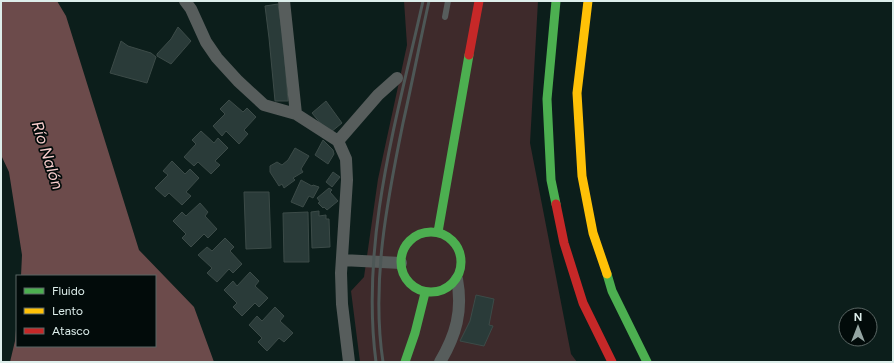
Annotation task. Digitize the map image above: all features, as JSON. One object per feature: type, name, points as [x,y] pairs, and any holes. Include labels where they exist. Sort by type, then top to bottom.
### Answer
[{"type":"highway","points":[[438,232],[479,1]]},
{"type":"highway","points":[[556,1],[547,99],[551,180],[564,243],[583,303],[612,362]]},
{"type":"highway","points":[[588,1],[577,94],[582,176],[593,233],[612,291],[647,362]]},
{"type":"highway","points":[[438,232],[449,237],[457,245],[462,256],[462,268],[458,279],[449,288],[437,293],[425,293],[410,285],[402,271],[401,254],[409,241],[422,233],[438,232]]},
{"type":"highway","points":[[405,362],[415,333],[425,293]]},
{"type":"street","points":[[185,1],[217,58],[238,81],[264,105],[296,114],[338,141],[346,159],[347,180],[342,260],[342,304],[349,362]]},
{"type":"street","points":[[284,1],[296,114]]},
{"type":"street","points":[[338,141],[378,95],[397,78]]},
{"type":"street","points":[[342,260],[402,263]]},
{"type":"street","points":[[440,362],[450,345],[458,324],[460,293],[458,279]]},
{"type":"lane","points":[[445,17],[448,1]]},
{"type":"shaded area","points":[[404,1],[538,1],[530,143],[571,354],[577,362],[360,362],[351,291],[364,277],[378,179],[407,45]]},
{"type":"water","name":"Río Nalón","points":[[1,1],[57,1],[66,16],[139,250],[194,307],[214,362],[10,362],[16,330],[16,347],[156,347],[156,275],[21,275],[22,255],[9,172],[1,155]]},
{"type":"building","points":[[278,4],[283,37],[288,101],[275,101],[265,6]]},
{"type":"building","points":[[178,27],[191,41],[171,64],[157,56],[157,54],[171,39]]},
{"type":"building","points":[[121,41],[128,46],[151,53],[156,57],[147,83],[110,73]]},
{"type":"building","points":[[229,100],[243,112],[247,108],[256,117],[244,130],[248,134],[239,144],[226,131],[222,136],[213,126],[225,114],[220,109]]},
{"type":"building","points":[[326,101],[342,123],[331,132],[326,130],[312,113]]},
{"type":"building","points":[[201,131],[214,143],[218,138],[228,148],[215,161],[220,165],[211,174],[198,162],[194,166],[184,157],[196,144],[192,140]]},
{"type":"building","points":[[323,140],[333,150],[334,154],[328,164],[315,155]]},
{"type":"building","points":[[295,148],[309,156],[301,169],[303,172],[293,178],[295,180],[284,188],[282,184],[279,186],[270,172],[270,166],[277,162],[282,165],[288,160]]},
{"type":"building","points":[[172,161],[185,174],[190,169],[199,178],[186,192],[191,196],[182,205],[169,193],[165,197],[155,188],[168,175],[163,171]]},
{"type":"building","points":[[333,172],[340,177],[332,187],[326,182]]},
{"type":"building","points":[[301,180],[312,186],[319,187],[313,198],[309,196],[303,207],[291,202]]},
{"type":"building","points":[[329,188],[332,190],[330,192],[338,201],[327,210],[318,203],[320,202],[317,198]]},
{"type":"building","points":[[244,192],[269,192],[271,248],[246,249]]},
{"type":"building","points":[[200,203],[208,212],[205,216],[217,229],[208,238],[204,234],[191,247],[182,238],[186,234],[173,221],[182,212],[186,216]]},
{"type":"building","points":[[319,211],[319,216],[326,215],[326,219],[329,219],[330,247],[312,248],[311,212]]},
{"type":"building","points":[[308,212],[309,262],[284,262],[283,213]]},
{"type":"building","points":[[225,238],[234,247],[230,251],[242,264],[233,273],[229,269],[217,282],[207,273],[212,268],[198,255],[207,247],[212,251]]},
{"type":"building","points":[[250,272],[259,281],[255,286],[268,298],[259,307],[255,303],[242,316],[233,307],[237,303],[224,290],[233,281],[237,286]]},
{"type":"building","points":[[476,295],[494,299],[489,325],[493,326],[484,346],[460,341],[470,321]]},
{"type":"building","points":[[275,307],[284,316],[280,321],[293,333],[284,342],[279,338],[267,351],[258,342],[262,338],[249,325],[257,316],[262,321]]},
{"type":"railway","points":[[376,362],[372,317],[373,271],[377,225],[392,135],[423,1]]},
{"type":"railway","points":[[383,362],[379,302],[382,242],[391,182],[429,1]]},
{"type":"traffic: fast","points":[[556,1],[547,99],[551,180],[556,204]]},
{"type":"traffic: fast","points":[[438,232],[469,55]]},
{"type":"traffic: fast","points":[[425,232],[437,232],[448,237],[456,245],[461,256],[461,262],[459,274],[448,287],[437,292],[425,292],[414,287],[406,279],[401,268],[401,256],[406,245],[414,237],[425,232]]},
{"type":"traffic: fast","points":[[607,274],[612,291],[647,362]]},
{"type":"traffic: fast","points":[[405,362],[415,333],[425,293]]},
{"type":"traffic: slow","points":[[588,1],[577,93],[582,176],[593,233],[607,274]]},
{"type":"traffic: jam","points":[[469,55],[479,1]]},
{"type":"traffic: jam","points":[[556,204],[564,243],[583,303],[612,362]]}]
